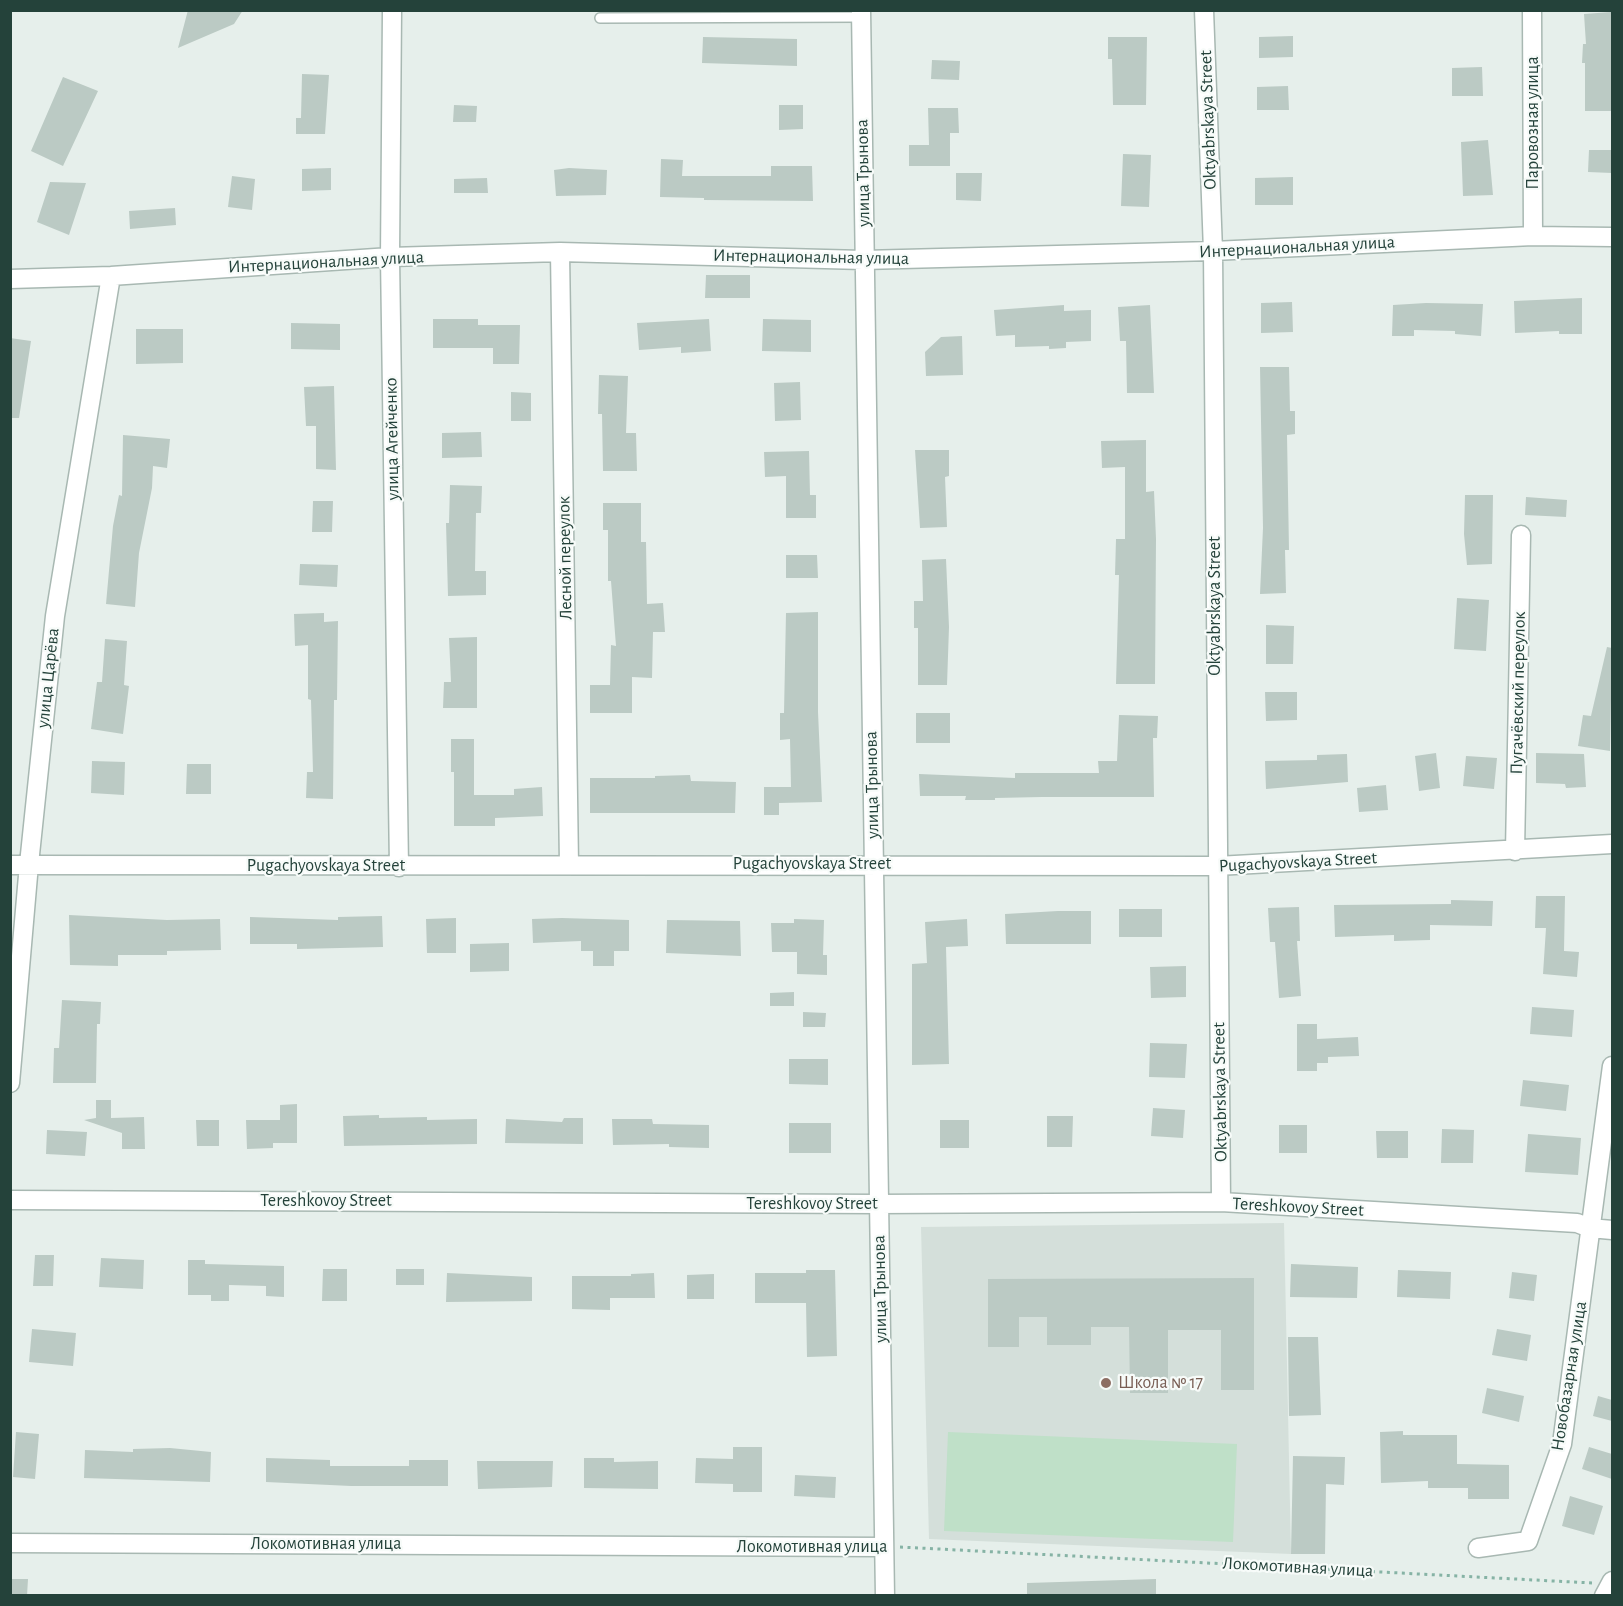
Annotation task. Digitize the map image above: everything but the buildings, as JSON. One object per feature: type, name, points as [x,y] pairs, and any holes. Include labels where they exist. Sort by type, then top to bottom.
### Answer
[{"type":"street","name":"улица Агейченко","points":[[392,10],[390,257],[399,867]]},
{"type":"street","name":"Oktyabrskaya Street","points":[[1204,10],[1213,251],[1221,1202]]},
{"type":"street","name":"Паровозная улица","points":[[1532,10],[1533,236]]},
{"type":"street","name":"улица Трынова","points":[[861,14],[885,1596]]},
{"type":"street","name":"Интернациональная улица","points":[[10,279],[111,276],[390,257],[560,252],[863,260],[1213,251],[1533,236],[1612,237]]},
{"type":"street","name":"Лесной переулок","points":[[560,252],[568,865]]},
{"type":"street","name":"улица Царёва","points":[[10,1083],[20,865],[55,616],[111,276]]},
{"type":"street","name":"Пугачёвский переулок","points":[[1515,851],[1521,535]]},
{"type":"street","name":"Pugachyovskaya Street","points":[[20,865],[1217,866],[1612,844]]},
{"type":"street","points":[[1590,1228],[1612,1066]]},
{"type":"street","name":"Tereshkovoy Street","points":[[10,1200],[878,1204],[1221,1202],[1577,1223],[1590,1228],[1612,1230]]},
{"type":"street","name":"Новобазарная улица","points":[[1478,1548],[1528,1541],[1562,1444],[1590,1228]]},
{"type":"street","name":"Локомотивная улица","points":[[10,1543],[884,1546]]},
{"type":"lane","points":[[600,18],[861,14]]},
{"type":"path","name":"Локомотивная улица","points":[[884,1546],[1575,1580],[1610,1587]]},
{"type":"shaded area","name":"Школа № 17","points":[[1284,1223],[1291,1554],[929,1539],[921,1227]]},
{"type":"green space","points":[[948,1432],[1237,1444],[1233,1542],[944,1531]]},
{"type":"place","name":"Школа № 17","points":[[1106,1383]]}]
